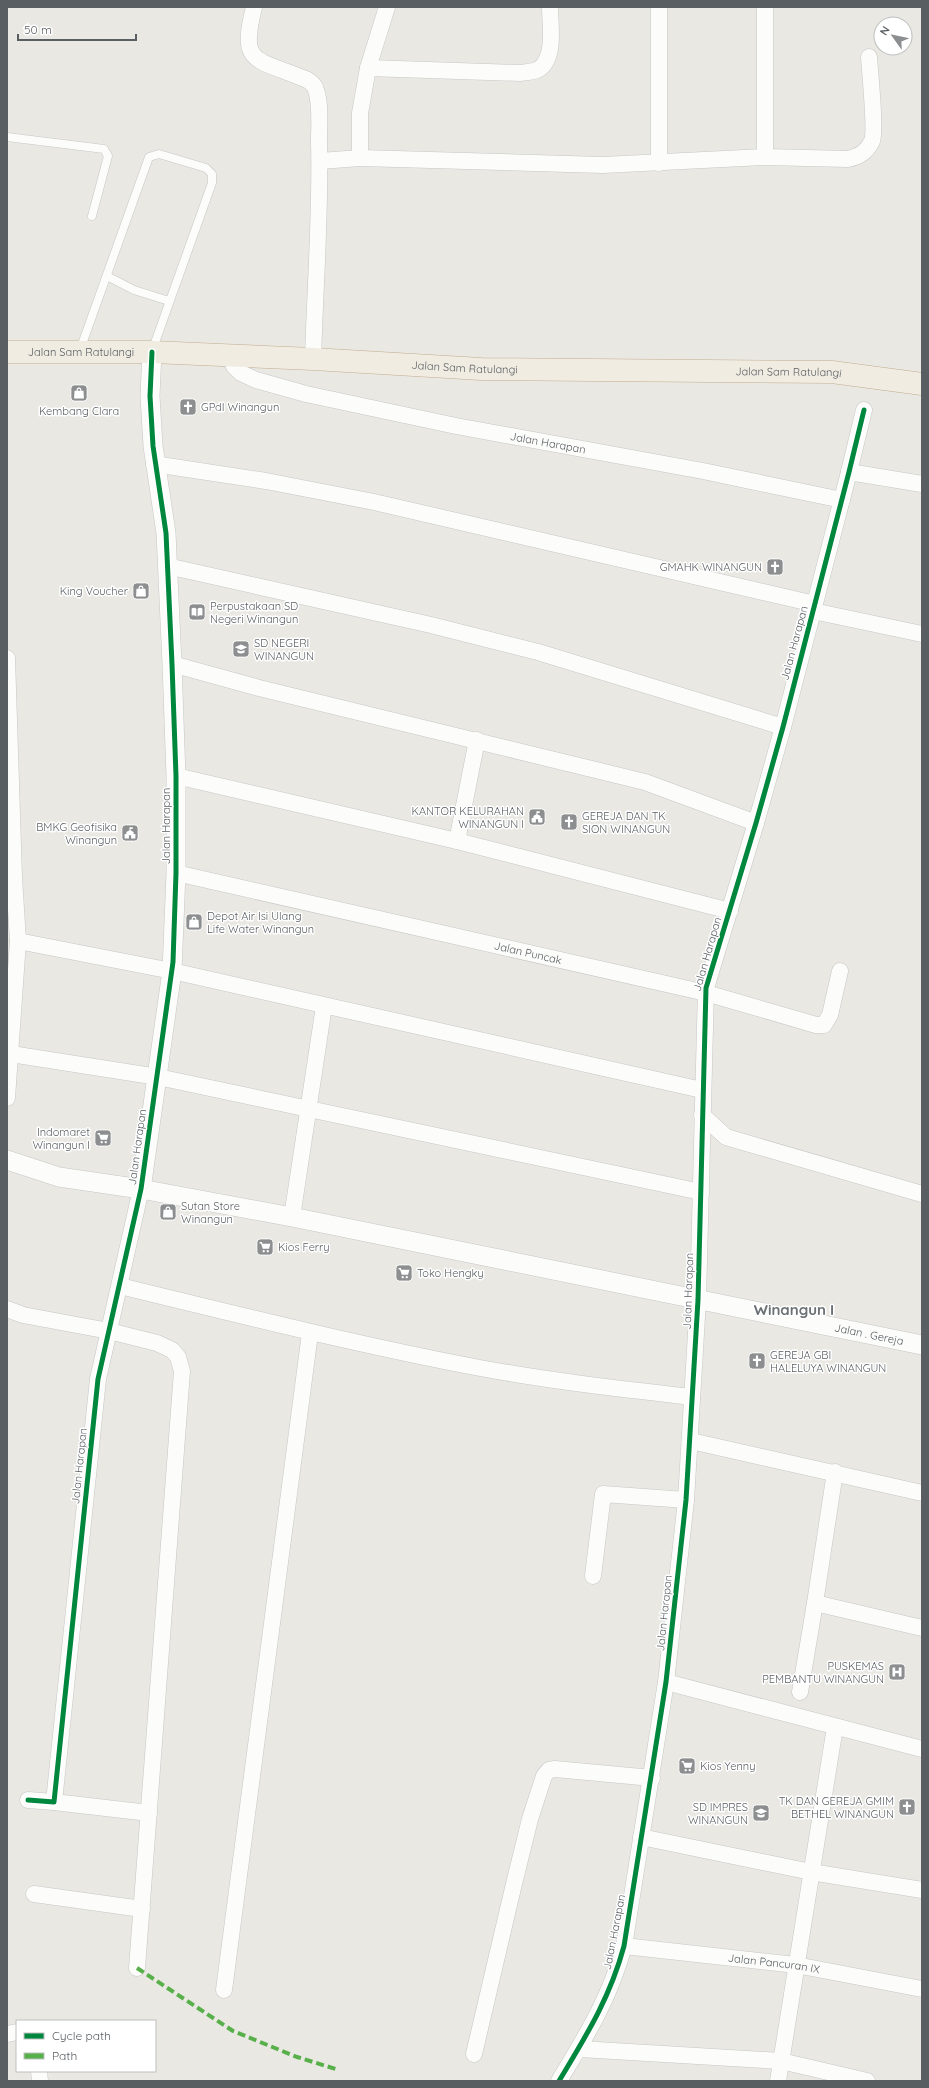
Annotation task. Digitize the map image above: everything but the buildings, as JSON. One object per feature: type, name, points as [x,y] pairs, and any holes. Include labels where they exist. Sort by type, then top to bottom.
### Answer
[{"type":"highway","name":"Jalan Sam Ratulangi","points":[[7,352],[152,352],[313,359],[481,369],[832,372],[922,384]]},
{"type":"street","points":[[254,7],[248,28],[248,45],[250,52],[264,62],[305,78],[316,89],[318,99],[320,161],[313,359]]},
{"type":"street","points":[[360,158],[360,113],[368,68],[387,7]]},
{"type":"street","points":[[368,68],[521,73],[539,70],[547,61],[549,52],[550,7]]},
{"type":"street","points":[[659,7],[659,163]]},
{"type":"street","points":[[765,7],[765,157]]},
{"type":"street","points":[[320,161],[360,158],[603,165],[765,157],[848,159],[856,157],[864,152],[873,135],[869,57]]},
{"type":"street","name":"Jalan Harapan","points":[[54,1802],[98,1379],[141,1189],[172,971],[176,873],[176,776],[166,533],[154,464],[150,396],[152,352]]},
{"type":"street","name":"Jalan Harapan","points":[[230,356],[234,366],[241,373],[256,380],[306,394],[463,428],[703,471],[842,500],[783,727],[706,993],[702,1090],[698,1300],[691,1440],[666,1682],[652,1778],[624,1946],[612,1986],[580,2049],[559,2081]]},
{"type":"street","points":[[842,500],[864,410]]},
{"type":"street","points":[[154,464],[266,481],[374,502],[922,634]]},
{"type":"street","points":[[849,472],[922,484]]},
{"type":"street","points":[[167,566],[431,625],[523,648],[783,727]]},
{"type":"street","points":[[7,658],[14,877],[18,941],[7,1098]]},
{"type":"street","points":[[172,664],[259,688],[645,782],[756,823]]},
{"type":"street","points":[[457,841],[477,740]]},
{"type":"street","points":[[176,776],[457,841],[730,911]]},
{"type":"street","name":"Jalan Puncak","points":[[176,873],[706,993],[820,1026],[824,1024],[830,1015],[840,971]]},
{"type":"street","points":[[18,941],[172,971],[702,1090]]},
{"type":"street","points":[[292,1217],[324,1006]]},
{"type":"street","points":[[11,1054],[158,1077],[701,1192]]},
{"type":"street","points":[[702,1115],[726,1137],[922,1194]]},
{"type":"street","points":[[702,1150],[726,1137]]},
{"type":"street","name":"Jalan . Gereja","points":[[7,1160],[59,1177],[141,1189],[292,1217],[922,1345]]},
{"type":"street","points":[[120,1286],[310,1333],[480,1368],[555,1381],[692,1397]]},
{"type":"street","points":[[7,1309],[23,1315],[109,1331],[157,1343],[172,1350],[178,1357],[182,1371],[137,1968]]},
{"type":"street","points":[[224,1990],[310,1333]]},
{"type":"street","points":[[691,1440],[922,1493]]},
{"type":"street","points":[[800,1692],[815,1603],[834,1472]]},
{"type":"street","points":[[593,1576],[603,1494],[686,1500]]},
{"type":"street","points":[[815,1603],[922,1628]]},
{"type":"street","points":[[666,1682],[922,1749]]},
{"type":"street","points":[[778,2081],[835,1727]]},
{"type":"street","points":[[474,2054],[530,1819],[544,1776],[549,1770],[555,1769],[652,1778]]},
{"type":"street","points":[[28,1800],[149,1813]]},
{"type":"street","points":[[641,1837],[811,1872],[922,1890]]},
{"type":"street","points":[[34,1894],[110,1903],[142,1910]]},
{"type":"street","name":"Jalan Pancuran IX","points":[[624,1946],[796,1965],[922,1989]]},
{"type":"street","points":[[580,2049],[781,2061],[866,2081]]},
{"type":"lane","points":[[7,137],[104,149],[108,156],[92,216]]},
{"type":"lane","points":[[79,353],[108,276],[149,157],[159,154],[206,168],[212,174],[212,183],[152,352]]},
{"type":"lane","points":[[108,276],[134,290],[169,301]]},
{"type":"marked path","points":[[137,1968],[233,2031],[297,2057],[339,2070]]},
{"type":"cycle path","points":[[28,1800],[54,1802],[98,1379],[141,1189],[173,962],[176,873],[176,776],[166,533],[153,446],[150,396],[152,352]]},
{"type":"cycle path","points":[[559,2081],[588,2032],[604,2000],[612,1983],[624,1946],[666,1682],[686,1500],[698,1300],[706,988],[756,823],[783,727],[864,410]]},
{"type":"place","name":"Kembang Clara","points":[[79,393]]},
{"type":"place","name":"GPdI Winangun","points":[[188,407]]},
{"type":"place","name":"GMAHK WINANGUN","points":[[775,567]]},
{"type":"place","name":"King Voucher","points":[[141,591]]},
{"type":"place","name":"Perpustakaan SD Negeri Winangun","points":[[197,612]]},
{"type":"place","name":"SD NEGERI WINANGUN","points":[[241,649]]},
{"type":"place","name":"KANTOR KELURAHAN WINANGUN I","points":[[537,817]]},
{"type":"place","name":"GEREJA DAN TK SION WINANGUN","points":[[569,822]]},
{"type":"place","name":"BMKG Geofisika Winangun","points":[[130,833]]},
{"type":"place","name":"Depot Air Isi Ulang Life Water Winangun","points":[[194,922]]},
{"type":"place","name":"Indomaret Winangun I","points":[[103,1138]]},
{"type":"place","name":"Sutan Store Winangun","points":[[168,1212]]},
{"type":"place","name":"Kios Ferry","points":[[265,1247]]},
{"type":"place","name":"Toko Hengky","points":[[404,1273]]},
{"type":"place","name":"GEREJA GBI HALELUYA WINANGUN","points":[[757,1361]]},
{"type":"place","name":"PUSKEMAS PEMBANTU WINANGUN","points":[[897,1672]]},
{"type":"place","name":"Kios Yenny","points":[[687,1766]]},
{"type":"place","name":"TK DAN GEREJA GMIM BETHEL WINANGUN","points":[[907,1807]]},
{"type":"place","name":"SD IMPRES WINANGUN","points":[[761,1813]]},
{"type":"district","name":"Winangun I","points":[[794,1309]]}]
